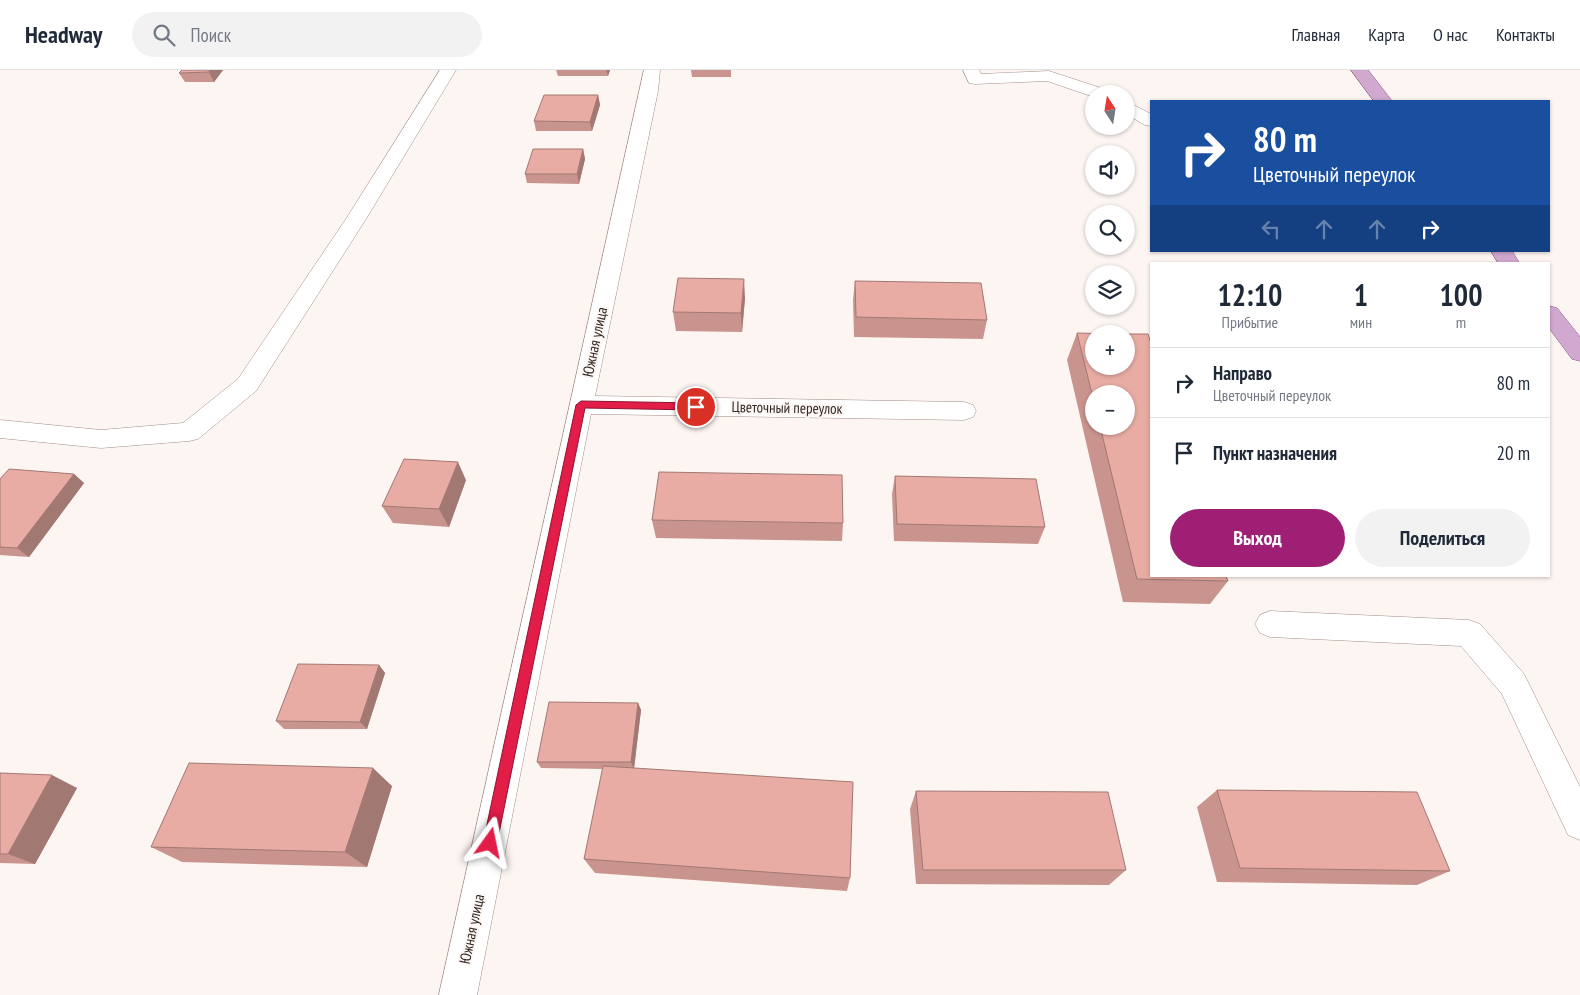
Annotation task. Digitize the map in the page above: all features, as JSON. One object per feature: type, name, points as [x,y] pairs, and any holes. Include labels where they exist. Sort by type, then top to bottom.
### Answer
[{"type":"main road","points":[[1359,70],[1382,100]]},
{"type":"main road","points":[[1501,252],[1508,262]]},
{"type":"main road","points":[[1550,314],[1580,353]]},
{"type":"street","points":[[0,429],[101,439],[189,432],[247,385],[356,219],[448,70]]},
{"type":"street","name":"Южная улица","points":[[458,995],[652,70]]},
{"type":"street","points":[[973,74],[1049,76],[1085,88]]},
{"type":"street","points":[[1135,111],[1150,120]]},
{"type":"street","name":"Цветочный переулок","points":[[581,405],[964,411]]},
{"type":"street","points":[[1270,624],[1469,633],[1513,684],[1580,823]]},
{"type":"building","points":[[182,70],[210,70],[209,72],[179,73]]},
{"type":"building","points":[[544,95],[598,95],[590,122],[534,121]]},
{"type":"building","points":[[533,149],[583,149],[577,174],[525,174]]},
{"type":"building","points":[[678,278],[744,279],[741,313],[673,312]]},
{"type":"building","points":[[855,281],[981,283],[987,320],[856,317]]},
{"type":"building","points":[[1077,333],[1085,333],[1085,365]]},
{"type":"building","points":[[1135,334],[1148,334],[1150,340],[1150,577],[1226,577],[1228,581],[1137,579],[1102,435],[1135,435],[1135,385],[1090,385],[1087,375],[1135,375]]},
{"type":"building","points":[[404,459],[458,462],[439,509],[382,506]]},
{"type":"building","points":[[9,469],[74,474],[17,548],[0,547],[0,479]]},
{"type":"building","points":[[659,472],[842,475],[843,523],[652,520]]},
{"type":"building","points":[[895,476],[1036,479],[1045,527],[897,524]]},
{"type":"building","points":[[298,664],[379,665],[360,722],[276,721]]},
{"type":"building","points":[[549,702],[638,703],[631,762],[537,762]]},
{"type":"building","points":[[189,763],[373,768],[345,852],[151,847]]},
{"type":"building","points":[[603,766],[853,782],[850,878],[584,859]]},
{"type":"building","points":[[0,773],[52,775],[8,854],[0,854]]},
{"type":"building","points":[[1217,790],[1417,792],[1450,871],[1240,868]]},
{"type":"building","points":[[916,791],[1108,792],[1126,870],[923,870]]},
{"type":"route","points":[[490,843],[581,405],[696,407]]}]
